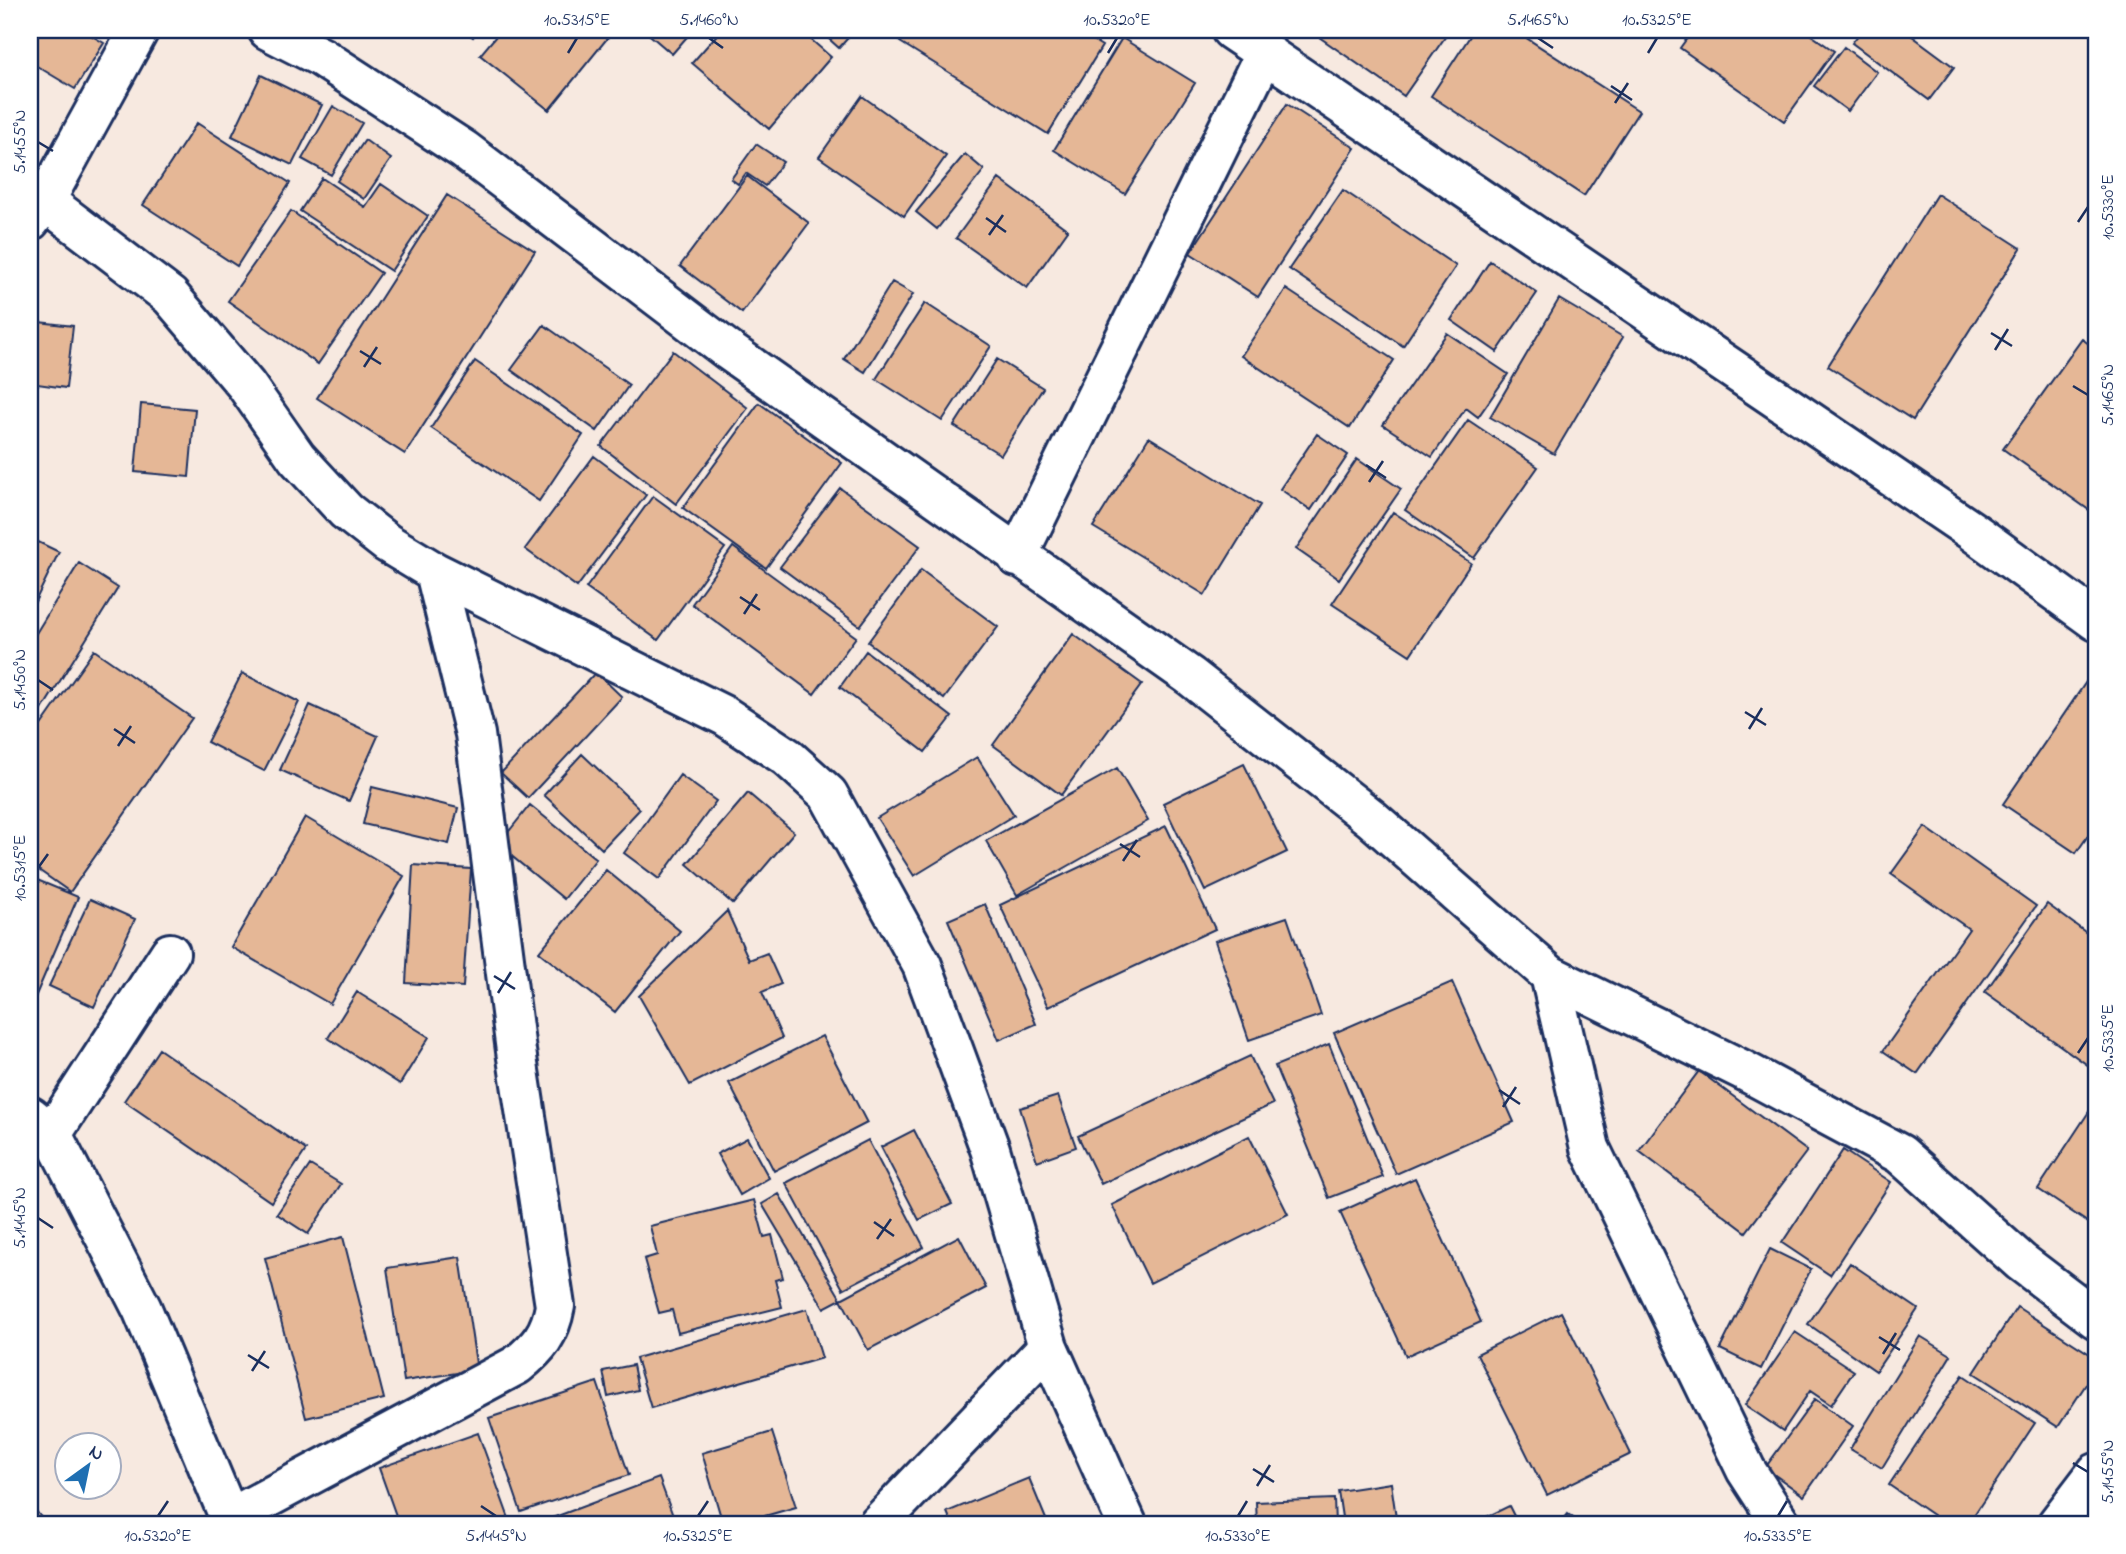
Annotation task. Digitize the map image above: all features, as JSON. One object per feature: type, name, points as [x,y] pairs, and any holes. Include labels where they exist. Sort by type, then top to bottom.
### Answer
[{"type":"street","points":[[139,30],[38,211],[170,296],[246,385],[297,458],[346,511],[387,543],[435,572],[725,716],[787,757],[828,794],[922,965],[990,1149],[1048,1347],[1126,1524]]},
{"type":"street","points":[[268,30],[321,57],[464,150],[729,351],[1190,676],[1350,801],[1550,975],[1743,1070],[1900,1154],[2021,1262],[2096,1319]]},
{"type":"street","points":[[1231,30],[1266,51],[1972,531],[2096,621]]},
{"type":"street","points":[[1017,556],[1266,51]]},
{"type":"street","points":[[170,953],[41,1125],[142,1309],[231,1521],[517,1365],[538,1347],[551,1328],[555,1306],[516,1051],[475,734],[435,572]]},
{"type":"street","points":[[1550,975],[1590,1148],[1746,1470],[1781,1524]]},
{"type":"street","points":[[878,1524],[1048,1347]]},
{"type":"street","points":[[2057,1524],[2096,1473]]},
{"type":"building","points":[[30,30],[82,30],[104,43],[75,89],[30,62]]},
{"type":"building","points":[[463,30],[478,30],[473,37]]},
{"type":"building","points":[[501,30],[614,30],[549,110],[480,55]]},
{"type":"building","points":[[644,30],[693,30],[672,54]]},
{"type":"building","points":[[721,30],[800,30],[831,57],[769,129],[692,63]]},
{"type":"building","points":[[819,30],[855,30],[839,48]]},
{"type":"building","points":[[908,30],[1076,30],[1102,46],[1048,134],[900,42]]},
{"type":"building","points":[[1309,30],[1450,30],[1404,96]]},
{"type":"building","points":[[1474,30],[1514,30],[1639,111],[1584,196],[1431,96]]},
{"type":"building","points":[[1693,30],[1804,30],[1834,51],[1784,121],[1680,48]]},
{"type":"building","points":[[1862,30],[1904,30],[1954,67],[1929,100],[1852,43]]},
{"type":"building","points":[[1122,38],[1195,83],[1125,194],[1054,150]]},
{"type":"building","points":[[1844,47],[1877,72],[1848,111],[1814,86]]},
{"type":"building","points":[[261,75],[322,105],[292,165],[232,136]]},
{"type":"building","points":[[862,96],[946,156],[904,216],[819,157]]},
{"type":"building","points":[[1287,104],[1355,148],[1258,297],[1190,253]]},
{"type":"building","points":[[333,106],[362,123],[331,175],[302,159]]},
{"type":"building","points":[[197,123],[290,183],[237,266],[143,205]]},
{"type":"building","points":[[365,140],[391,159],[364,199],[337,181]]},
{"type":"building","points":[[756,144],[783,162],[765,186],[746,173],[738,184],[731,179]]},
{"type":"building","points":[[965,154],[984,170],[937,229],[916,212]]},
{"type":"building","points":[[747,176],[809,223],[742,313],[680,266]]},
{"type":"building","points":[[322,178],[365,207],[381,184],[428,216],[391,271],[300,211]]},
{"type":"building","points":[[999,179],[1068,230],[1027,288],[956,238]]},
{"type":"building","points":[[1343,190],[1456,266],[1403,346],[1289,269]]},
{"type":"building","points":[[1937,194],[2021,248],[1913,420],[1828,366]]},
{"type":"building","points":[[447,195],[535,251],[405,454],[317,398]]},
{"type":"building","points":[[291,211],[381,273],[318,364],[228,301]]},
{"type":"building","points":[[1490,261],[1537,293],[1497,352],[1451,320]]},
{"type":"building","points":[[892,282],[913,294],[865,372],[844,359]]},
{"type":"building","points":[[1286,289],[1394,360],[1350,428],[1241,356]]},
{"type":"building","points":[[1559,299],[1623,337],[1554,454],[1490,417]]},
{"type":"building","points":[[925,303],[991,346],[942,421],[876,379]]},
{"type":"building","points":[[30,321],[73,326],[66,388],[30,383]]},
{"type":"building","points":[[544,325],[629,385],[597,431],[511,370]]},
{"type":"building","points":[[1447,333],[1508,374],[1478,417],[1466,408],[1432,457],[1383,425]]},
{"type":"building","points":[[2082,339],[2096,349],[2096,515],[2003,449]]},
{"type":"building","points":[[673,351],[748,408],[676,504],[601,446]]},
{"type":"building","points":[[997,359],[1043,388],[1001,455],[954,426]]},
{"type":"building","points":[[475,361],[583,435],[539,501],[431,428]]},
{"type":"building","points":[[759,403],[842,463],[766,568],[683,508]]},
{"type":"building","points":[[141,404],[195,409],[189,477],[135,472]]},
{"type":"building","points":[[1468,420],[1538,467],[1474,558],[1405,510]]},
{"type":"building","points":[[1317,434],[1348,455],[1311,510],[1280,489]]},
{"type":"building","points":[[1149,437],[1260,505],[1205,595],[1093,527]]},
{"type":"building","points":[[594,456],[646,495],[577,587],[525,549]]},
{"type":"building","points":[[1357,459],[1401,489],[1339,579],[1296,549]]},
{"type":"building","points":[[840,488],[920,546],[860,626],[780,567]]},
{"type":"building","points":[[653,496],[725,548],[658,640],[586,588]]},
{"type":"building","points":[[1393,512],[1471,563],[1410,655],[1332,604]]},
{"type":"building","points":[[30,538],[59,552],[30,612]]},
{"type":"building","points":[[733,547],[856,637],[814,694],[692,604]]},
{"type":"building","points":[[79,563],[118,588],[30,729],[30,643]]},
{"type":"building","points":[[921,570],[998,627],[944,699],[868,642]]},
{"type":"building","points":[[1073,634],[1142,684],[1061,795],[993,745]]},
{"type":"building","points":[[94,650],[192,718],[70,892],[30,864],[30,741]]},
{"type":"building","points":[[866,651],[952,717],[925,752],[840,687]]},
{"type":"building","points":[[596,672],[622,697],[528,798],[501,773]]},
{"type":"building","points":[[242,673],[299,702],[264,771],[207,742]]},
{"type":"building","points":[[2086,682],[2096,689],[2096,824],[2076,853],[2003,804]]},
{"type":"building","points":[[310,705],[378,736],[349,801],[280,770]]},
{"type":"building","points":[[582,754],[640,809],[602,849],[544,795]]},
{"type":"building","points":[[977,757],[1014,815],[914,876],[877,818]]},
{"type":"building","points":[[1244,764],[1287,852],[1205,891],[1163,803]]},
{"type":"building","points":[[1117,768],[1148,821],[1017,895],[986,841]]},
{"type":"building","points":[[680,775],[716,801],[659,879],[624,853]]},
{"type":"building","points":[[372,787],[458,808],[449,844],[363,824]]},
{"type":"building","points":[[748,793],[794,832],[733,904],[687,864]]},
{"type":"building","points":[[530,805],[596,859],[564,899],[498,845]]},
{"type":"building","points":[[305,817],[404,876],[330,1004],[231,947]]},
{"type":"building","points":[[1166,826],[1215,929],[1048,1007],[1000,905]]},
{"type":"building","points":[[1925,827],[2036,906],[1917,1074],[1883,1051],[1969,929],[1891,874]]},
{"type":"building","points":[[413,865],[471,869],[463,987],[406,983]]},
{"type":"building","points":[[606,870],[680,931],[615,1012],[539,952]]},
{"type":"building","points":[[30,877],[78,897],[30,1009]]},
{"type":"building","points":[[90,899],[135,919],[94,1007],[49,986]]},
{"type":"building","points":[[985,904],[1036,1024],[999,1040],[948,920]]},
{"type":"building","points":[[2047,904],[2096,940],[2096,1071],[1985,992]]},
{"type":"building","points":[[727,911],[749,960],[767,953],[781,984],[762,992],[782,1038],[690,1085],[639,996]]},
{"type":"building","points":[[1287,917],[1321,1015],[1249,1040],[1215,941]]},
{"type":"building","points":[[1452,982],[1514,1122],[1396,1174],[1334,1033]]},
{"type":"building","points":[[357,992],[429,1037],[400,1084],[328,1038]]},
{"type":"building","points":[[822,1036],[867,1123],[774,1171],[729,1083]]},
{"type":"building","points":[[1329,1044],[1383,1177],[1329,1198],[1275,1066]]},
{"type":"building","points":[[159,1049],[306,1150],[271,1202],[124,1101]]},
{"type":"building","points":[[1250,1056],[1273,1104],[1101,1184],[1078,1136]]},
{"type":"building","points":[[1699,1071],[1807,1151],[1746,1232],[1639,1151]]},
{"type":"building","points":[[1058,1096],[1076,1147],[1037,1161],[1020,1108]]},
{"type":"building","points":[[2096,1101],[2096,1228],[2038,1189]]},
{"type":"building","points":[[914,1130],[952,1204],[919,1220],[881,1147]]},
{"type":"building","points":[[1249,1136],[1288,1214],[1150,1283],[1112,1205]]},
{"type":"building","points":[[747,1138],[769,1178],[740,1195],[717,1154]]},
{"type":"building","points":[[868,1140],[924,1247],[843,1289],[786,1183]]},
{"type":"building","points":[[1843,1150],[1891,1182],[1830,1275],[1782,1243]]},
{"type":"building","points":[[310,1165],[341,1184],[308,1234],[277,1214]]},
{"type":"building","points":[[1415,1178],[1481,1322],[1406,1356],[1340,1212]]},
{"type":"building","points":[[779,1194],[841,1299],[824,1308],[762,1204]]},
{"type":"building","points":[[754,1200],[764,1237],[772,1235],[783,1278],[775,1280],[782,1307],[678,1333],[672,1310],[659,1313],[644,1259],[657,1255],[650,1226]]},
{"type":"building","points":[[959,1236],[986,1288],[868,1350],[841,1299]]},
{"type":"building","points":[[343,1237],[384,1399],[306,1418],[265,1258]]},
{"type":"building","points":[[1770,1249],[1811,1269],[1761,1369],[1720,1349]]},
{"type":"building","points":[[460,1257],[477,1370],[404,1381],[387,1268]]},
{"type":"building","points":[[1850,1263],[1918,1309],[1876,1371],[1808,1324]]},
{"type":"building","points":[[2017,1307],[2096,1358],[2096,1369],[2058,1427],[1974,1373]]},
{"type":"building","points":[[807,1309],[822,1358],[651,1408],[636,1358]]},
{"type":"building","points":[[1561,1312],[1631,1454],[1547,1495],[1477,1354]]},
{"type":"building","points":[[1795,1332],[1854,1371],[1831,1405],[1810,1391],[1783,1431],[1745,1405]]},
{"type":"building","points":[[1920,1336],[1951,1355],[1882,1468],[1850,1449]]},
{"type":"building","points":[[633,1365],[638,1390],[608,1397],[603,1371]]},
{"type":"building","points":[[1963,1375],[2035,1423],[1968,1524],[1946,1524],[1889,1485]]},
{"type":"building","points":[[597,1382],[629,1475],[521,1512],[489,1418]]},
{"type":"building","points":[[1815,1399],[1853,1426],[1804,1496],[1765,1468]]},
{"type":"building","points":[[772,1432],[796,1507],[737,1524],[723,1524],[702,1453]]},
{"type":"building","points":[[478,1433],[511,1524],[399,1524],[379,1468]]},
{"type":"building","points":[[659,1478],[676,1524],[536,1524]]},
{"type":"building","points":[[1029,1478],[1048,1524],[952,1524],[947,1512]]},
{"type":"building","points":[[1391,1483],[1397,1524],[1343,1524],[1338,1491]]},
{"type":"building","points":[[1334,1499],[1335,1524],[1257,1524],[1256,1502]]},
{"type":"building","points":[[30,1503],[46,1524],[30,1524]]},
{"type":"building","points":[[1509,1506],[1518,1524],[1472,1524]]},
{"type":"building","points":[[1568,1514],[1581,1524],[1560,1524]]}]
